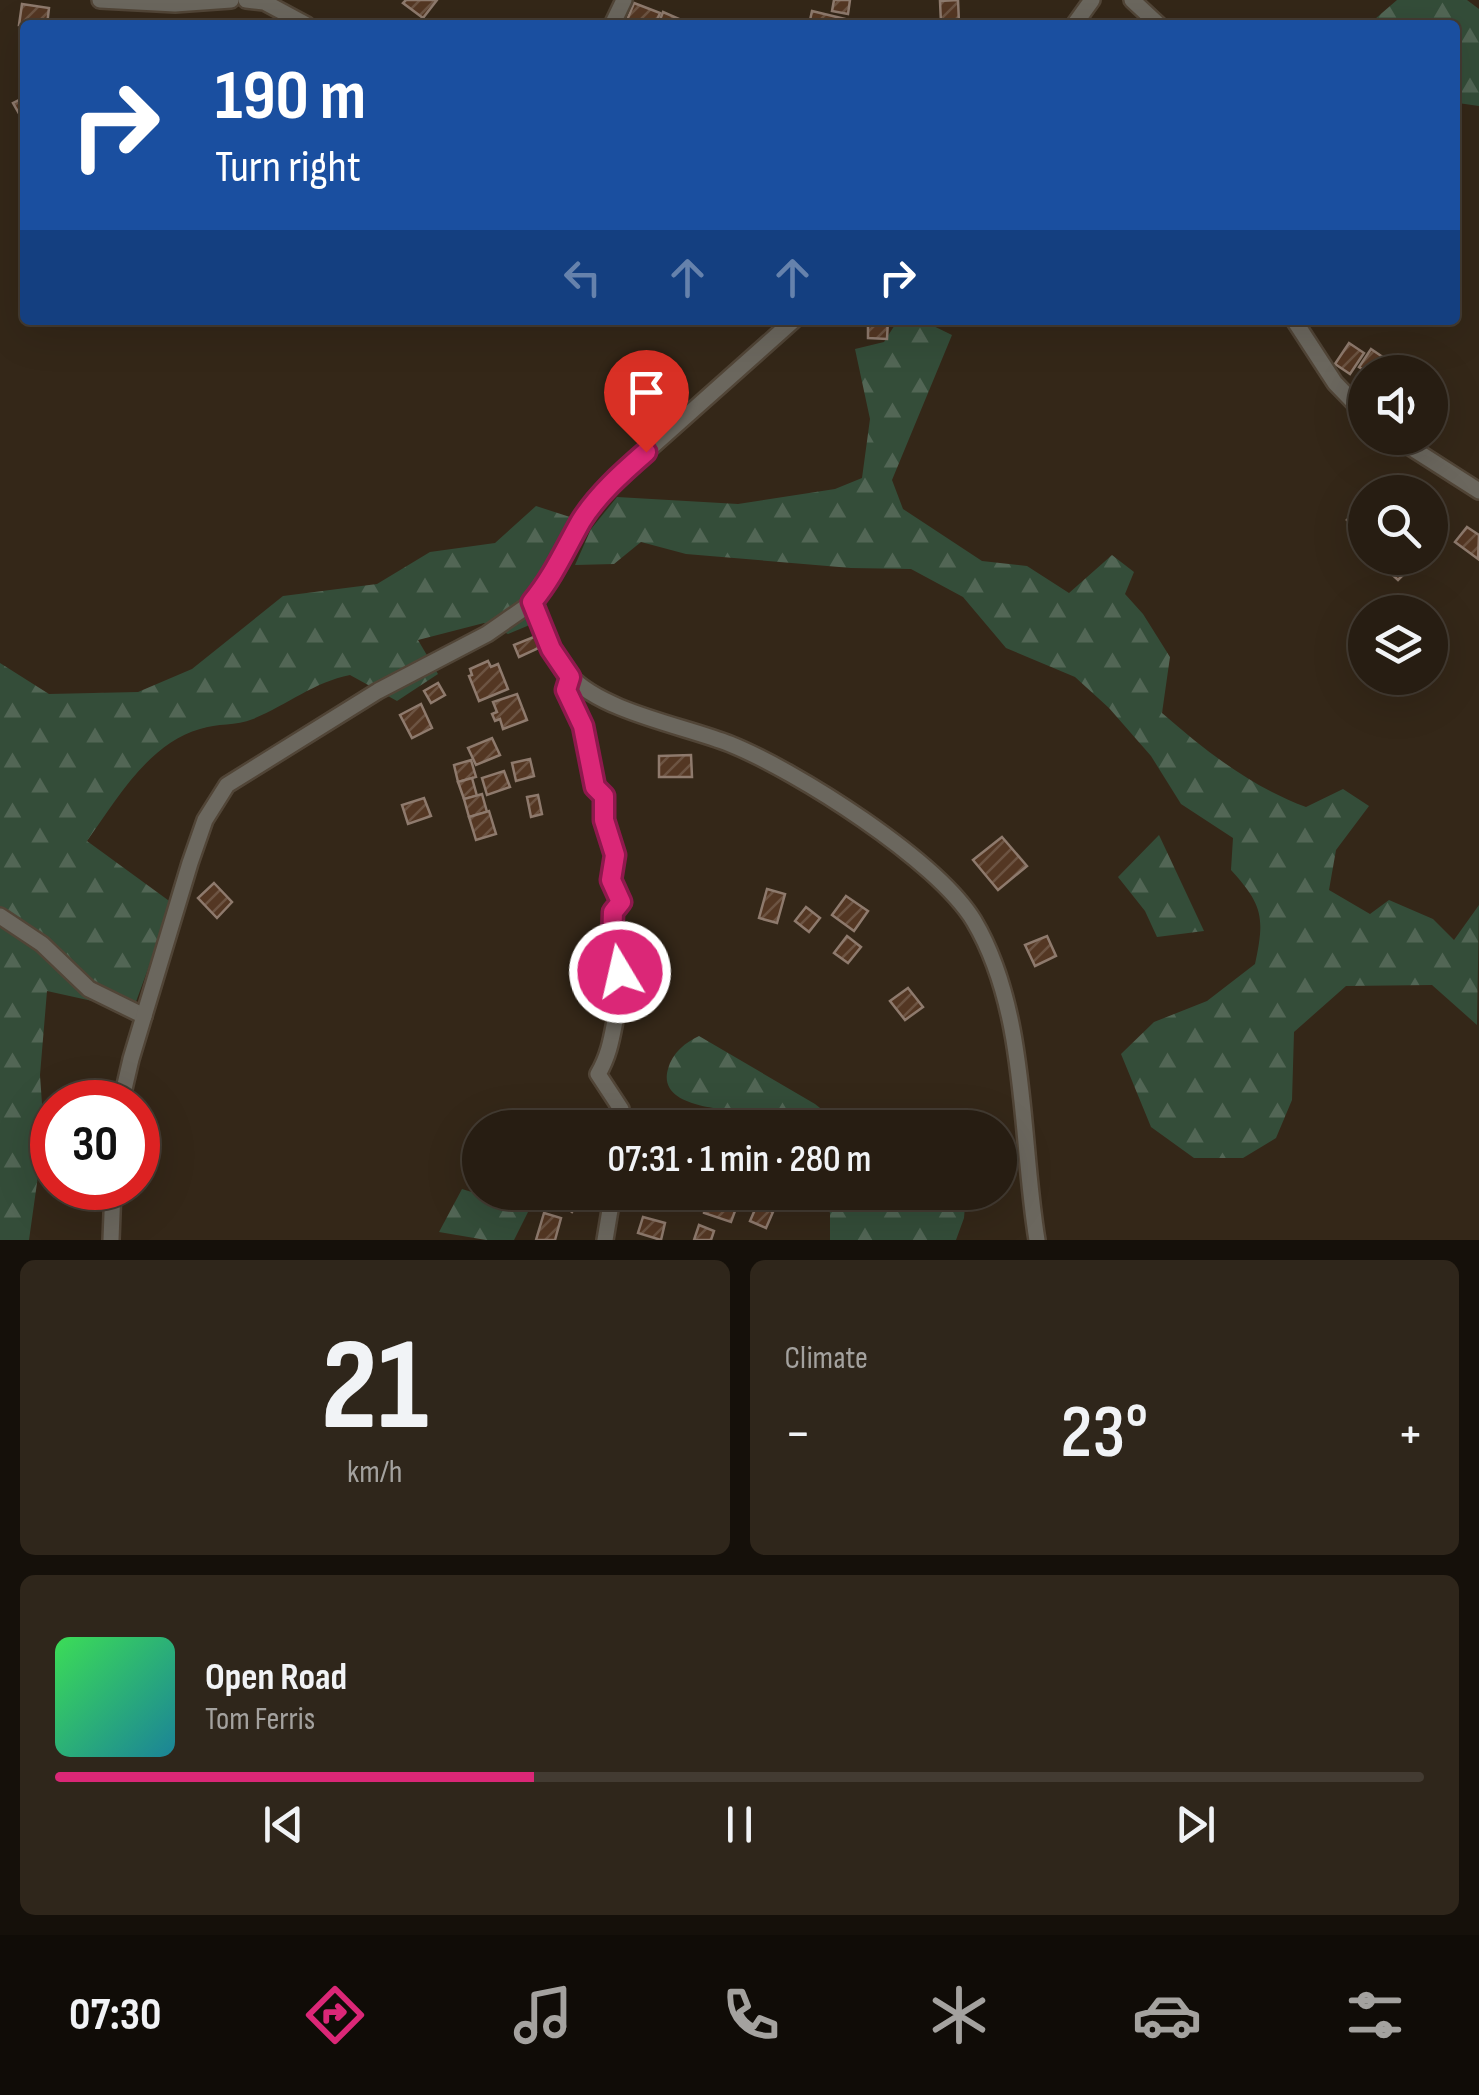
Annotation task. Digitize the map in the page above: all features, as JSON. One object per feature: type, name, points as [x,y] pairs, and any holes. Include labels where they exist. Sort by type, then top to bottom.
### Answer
[{"type":"street","points":[[100,0],[175,4],[231,0]]},
{"type":"street","points":[[246,0],[264,2],[298,20]]},
{"type":"street","points":[[1132,0],[1154,20]]},
{"type":"street","points":[[127,1080],[190,863],[205,820],[227,784],[378,691],[486,634],[532,602],[557,568],[582,519],[619,476],[788,325]]},
{"type":"street","points":[[1297,325],[1334,383],[1348,397]]},
{"type":"street","points":[[1423,455],[1479,491]]},
{"type":"street","points":[[532,602],[551,649],[570,677],[617,704],[729,744],[764,761],[919,860],[954,894],[974,922],[1004,994],[1014,1041],[1037,1240]]},
{"type":"street","points":[[570,677],[566,690],[583,726],[595,787],[604,796],[604,820],[615,855],[611,880],[621,902],[613,912],[612,942],[622,954],[620,972],[626,982],[615,1008],[610,1054],[598,1074],[620,1110]]},
{"type":"street","points":[[0,916],[42,944],[88,989],[144,1016]]},
{"type":"street","points":[[111,1240],[113,1210]]},
{"type":"street","points":[[606,1240],[610,1210]]},
{"type":"green space","points":[[1397,0],[1467,0],[1479,9],[1479,106],[1460,103],[1460,20],[1374,20]]},
{"type":"green space","points":[[895,325],[931,325],[952,335],[892,480],[903,509],[982,561],[1027,566],[1069,593],[1112,555],[1134,572],[1125,594],[1143,614],[1170,657],[1162,713],[1230,767],[1286,799],[1306,807],[1343,789],[1369,806],[1336,850],[1329,890],[1370,914],[1389,900],[1433,919],[1454,940],[1479,905],[1477,1025],[1432,985],[1346,986],[1294,1032],[1292,1100],[1276,1138],[1243,1158],[1194,1158],[1151,1127],[1121,1054],[1154,1022],[1207,1001],[1255,964],[1259,913],[1250,893],[1231,870],[1233,838],[1181,804],[1151,756],[1109,708],[1075,677],[1006,648],[963,597],[911,569],[686,554],[641,542],[614,564],[575,565],[591,529],[617,497],[738,504],[835,489],[862,478],[870,419],[855,349],[884,342]]},
{"type":"green space","points":[[536,506],[570,517],[532,590],[532,624],[508,634],[484,623],[418,640],[438,674],[397,701],[350,675],[324,683],[253,719],[206,727],[181,736],[149,760],[122,791],[87,841],[172,903],[133,1010],[47,991],[40,1080],[30,1080],[30,1210],[33,1210],[29,1240],[0,1240],[0,663],[49,694],[138,692],[192,669],[283,596],[377,584],[430,552],[495,543]]},
{"type":"green space","points":[[1159,835],[1204,931],[1157,937],[1145,911],[1118,877]]},
{"type":"green space","points":[[699,1036],[823,1110],[729,1110],[684,1100],[673,1093],[667,1082],[668,1069],[689,1041]]},
{"type":"green space","points":[[462,1189],[462,1210],[529,1210],[514,1240],[439,1232]]},
{"type":"green space","points":[[829,1210],[965,1210],[956,1240],[830,1240]]},
{"type":"building","points":[[437,0],[423,18],[403,3]]},
{"type":"building","points":[[834,0],[850,0],[848,14],[832,11]]},
{"type":"building","points":[[958,0],[959,20],[941,20],[940,1]]},
{"type":"building","points":[[634,3],[660,13],[657,20],[627,20]]},
{"type":"building","points":[[22,4],[49,8],[48,20],[20,20],[19,25]]},
{"type":"building","points":[[812,11],[845,19],[845,20],[810,20]]},
{"type":"building","points":[[663,12],[679,19],[679,20],[660,20]]},
{"type":"building","points":[[868,325],[888,325],[887,339],[868,338]]},
{"type":"building","points":[[1349,343],[1364,353],[1348,355],[1348,373],[1335,364]]},
{"type":"building","points":[[1467,527],[1479,535],[1478,559],[1455,542]]},
{"type":"building","points":[[536,636],[541,647],[519,657],[514,645]]},
{"type":"building","points":[[488,661],[491,667],[498,664],[508,689],[479,701],[470,669]]},
{"type":"building","points":[[438,683],[445,695],[431,703],[424,691]]},
{"type":"building","points":[[517,694],[527,720],[503,729],[500,719],[495,721],[492,714],[497,712],[493,702]]},
{"type":"building","points":[[421,704],[432,728],[412,738],[400,715]]},
{"type":"building","points":[[492,738],[500,755],[476,765],[468,748]]},
{"type":"building","points":[[691,755],[692,777],[659,777],[659,756]]},
{"type":"building","points":[[530,759],[534,776],[516,781],[512,763]]},
{"type":"building","points":[[471,760],[476,777],[458,782],[454,765]]},
{"type":"building","points":[[504,771],[510,787],[487,795],[482,778]]},
{"type":"building","points":[[472,778],[477,796],[464,799],[458,782]]},
{"type":"building","points":[[482,794],[487,812],[469,817],[464,799]]},
{"type":"building","points":[[538,795],[542,814],[531,817],[527,797]]},
{"type":"building","points":[[424,798],[431,816],[408,824],[402,805]]},
{"type":"building","points":[[489,811],[496,834],[476,840],[469,817]]},
{"type":"building","points":[[1002,837],[1027,866],[998,890],[973,860]]},
{"type":"building","points":[[214,883],[232,902],[217,918],[198,898]]},
{"type":"building","points":[[767,889],[785,894],[777,923],[759,918]]},
{"type":"building","points":[[846,896],[868,911],[854,931],[832,915]]},
{"type":"building","points":[[806,907],[820,918],[809,932],[795,921]]},
{"type":"building","points":[[847,936],[861,947],[848,963],[834,953]]},
{"type":"building","points":[[1047,936],[1056,956],[1035,966],[1025,945]]},
{"type":"building","points":[[908,988],[923,1007],[905,1020],[890,1001]]},
{"type":"building","points":[[704,1210],[735,1210],[731,1222]]},
{"type":"building","points":[[755,1210],[773,1212],[766,1228],[750,1221]]},
{"type":"building","points":[[544,1213],[561,1218],[555,1240],[536,1240]]},
{"type":"building","points":[[643,1217],[665,1223],[661,1240],[638,1233]]},
{"type":"building","points":[[699,1225],[714,1231],[711,1240],[694,1240]]},
{"type":"route","points":[[620,972],[622,954],[612,942],[613,912],[621,902],[611,880],[615,855],[604,820],[604,796],[595,787],[583,726],[566,690],[570,677],[551,649],[532,602],[548,583],[582,519],[646,452]]}]
